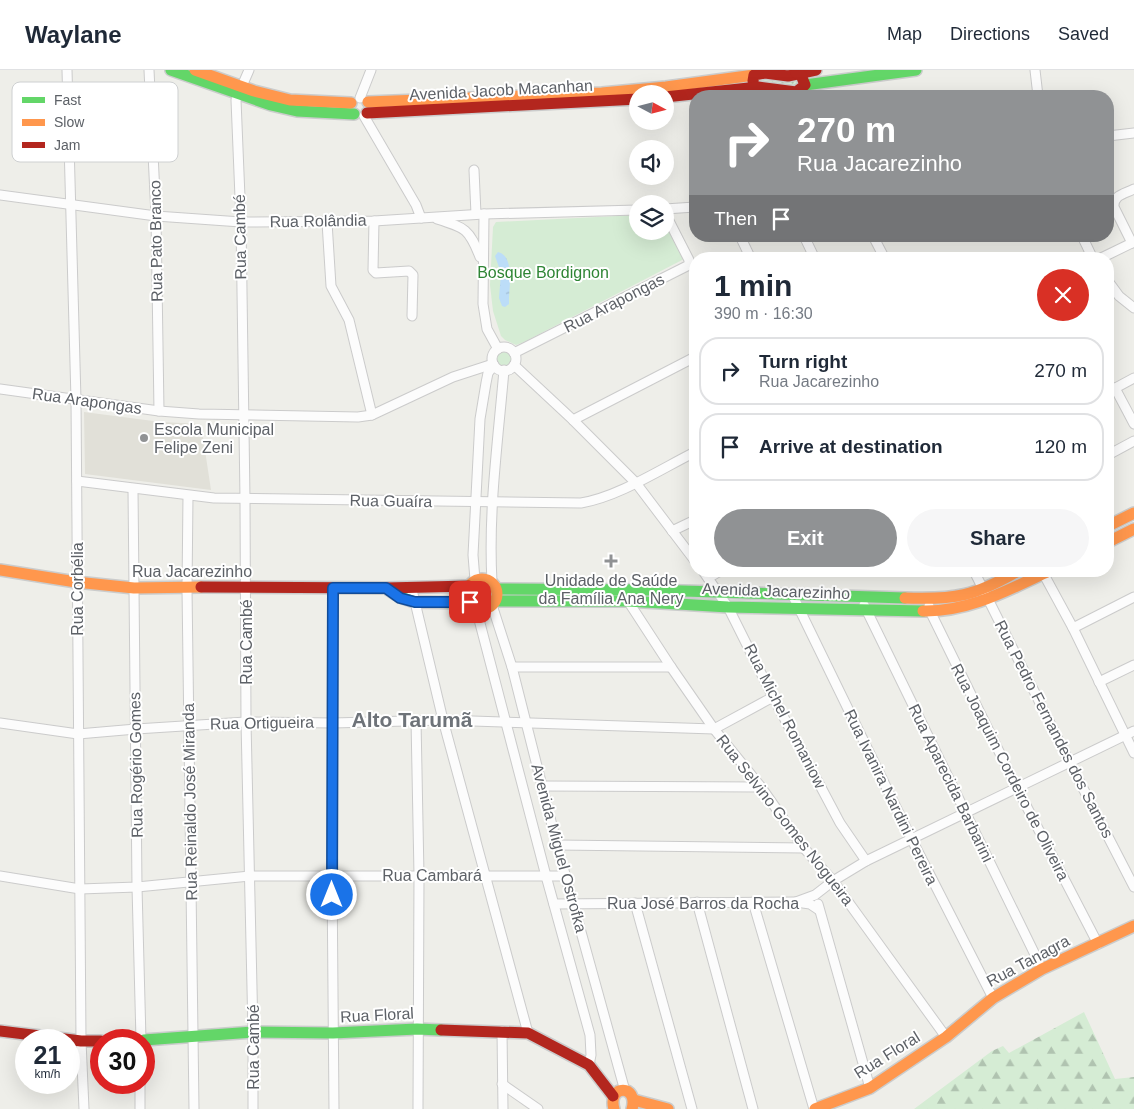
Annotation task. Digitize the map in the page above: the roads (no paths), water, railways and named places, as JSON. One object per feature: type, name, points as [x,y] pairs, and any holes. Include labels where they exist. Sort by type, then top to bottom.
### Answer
[{"type":"street","name":"Avenida Jacob Macanhan","points":[[171,70],[240,90],[288,99],[361,108],[629,99]]},
{"type":"street","name":"Avenida Jacob Macanhan","points":[[195,70],[240,90]]},
{"type":"street","points":[[240,90],[249,70]]},
{"type":"street","points":[[371,70],[361,108],[416,205],[421,218]]},
{"type":"street","name":"Avenida Jacob Macanhan","points":[[361,108],[602,93],[666,87],[768,70],[784,76],[816,70]]},
{"type":"street","points":[[796,73],[802,75],[805,90],[916,70]]},
{"type":"street","points":[[1035,70],[1037,90]]},
{"type":"street","points":[[756,73],[754,84],[758,87]]},
{"type":"street","points":[[730,90],[758,87],[780,90]]},
{"type":"street","name":"Rua Cambé","points":[[240,90],[236,100],[245,499],[246,722],[253,1109]]},
{"type":"street","points":[[674,96],[689,94]]},
{"type":"street","points":[[1114,135],[1134,133]]},
{"type":"street","name":"Rua Corbélia","points":[[70,162],[76,400],[81,1041],[84,1109]]},
{"type":"street","name":"Rua Pato Branco","points":[[153,162],[159,411]]},
{"type":"street","points":[[474,170],[480,214],[482,304],[487,329],[498,349]]},
{"type":"street","points":[[1114,200],[1134,189]]},
{"type":"street","name":"Rua Rolândia","points":[[0,195],[156,216],[240,222],[374,221],[480,214],[629,210]]},
{"type":"street","points":[[1114,207],[1133,243],[1114,252]]},
{"type":"street","points":[[674,209],[689,208]]},
{"type":"street","points":[[432,217],[455,225],[468,234],[472,238],[482,262]]},
{"type":"street","points":[[374,221],[372,270],[376,273],[409,271],[413,275],[412,316]]},
{"type":"street","points":[[327,222],[331,286],[349,320],[372,415]]},
{"type":"street","name":"Rua Arapongas","points":[[514,353],[689,265],[689,260],[674,231]]},
{"type":"street","points":[[1114,289],[1119,296],[1134,308]]},
{"type":"street","points":[[507,347],[514,353],[516,358],[511,368],[499,369],[494,364],[492,356],[498,349],[507,347]]},
{"type":"street","points":[[573,420],[689,360]]},
{"type":"street","points":[[494,364],[488,373],[480,419],[472,583],[467,594],[473,605],[485,608],[494,603],[497,596],[494,585],[493,503],[504,370]]},
{"type":"street","name":"Rua Arapongas","points":[[0,390],[159,411],[199,414],[358,417],[372,415],[453,378],[494,364]]},
{"type":"street","points":[[514,365],[636,483],[689,553]]},
{"type":"street","points":[[1114,388],[1134,378]]},
{"type":"street","points":[[1114,394],[1134,424]]},
{"type":"street","points":[[1114,452],[1134,441]]},
{"type":"street","name":"Rua Guaíra","points":[[77,481],[188,496],[245,499],[581,503],[594,501],[636,483],[689,455]]},
{"type":"street","name":"Rua Rogério Gomes","points":[[132,489],[137,887],[142,1029]]},
{"type":"street","name":"Rua Reinaldo José Miranda","points":[[188,496],[187,589],[194,1109]]},
{"type":"street","points":[[1114,523],[1134,513]]},
{"type":"street","points":[[672,531],[689,523]]},
{"type":"street","points":[[1114,539],[1134,529]]},
{"type":"street","name":"Rua Jacarezinho","points":[[0,570],[76,582],[134,588],[386,588],[472,583]]},
{"type":"street","name":"Rua Michel Romaniow","points":[[707,577],[728,607],[840,823],[866,861]]},
{"type":"street","name":"Rua Pedro Fernandes dos Santos","points":[[977,577],[1134,887]]},
{"type":"street","name":"Avenida Jacarezinho","points":[[494,603],[628,601],[728,607],[930,611],[964,607],[1010,577]]},
{"type":"street","name":"Avenida Jacarezinho","points":[[494,585],[928,599],[986,594],[1032,577]]},
{"type":"street","points":[[1048,577],[1134,752]]},
{"type":"street","points":[[472,583],[484,579],[494,585]]},
{"type":"street","points":[[408,587],[413,594],[443,720],[528,1033]]},
{"type":"street","points":[[333,588],[332,875],[334,1109]]},
{"type":"street","name":"Rua Jacarezinho","points":[[386,588],[400,598],[415,602],[473,605]]},
{"type":"street","name":"Rua Ivanira Nardini Pereira","points":[[792,594],[911,838],[993,998]]},
{"type":"street","name":"Rua Aparecida Barbarini","points":[[862,597],[865,610],[1042,969]]},
{"type":"street","points":[[1073,628],[1134,597]]},
{"type":"street","name":"Rua Joaquim Cordeiro de Oliveira","points":[[928,599],[930,611],[1017,788],[1098,944]]},
{"type":"street","name":"Rua Selvino Gomes Nogueira","points":[[628,601],[714,729],[761,787],[804,848],[834,881],[946,1037]]},
{"type":"street","name":"Avenida Miguel Ostrofka","points":[[494,603],[573,903],[620,1093]]},
{"type":"street","name":"Avenida Miguel Ostrofka","points":[[473,605],[590,1035],[591,1055],[589,1065]]},
{"type":"street","points":[[1099,682],[1134,664]]},
{"type":"street","points":[[512,667],[671,667]]},
{"type":"street","points":[[714,729],[773,696]]},
{"type":"street","points":[[416,720],[419,875],[418,1109]]},
{"type":"street","name":"Rua Ortigueira","points":[[0,723],[78,734],[136,728],[246,722],[333,723],[416,720],[714,729]]},
{"type":"street","points":[[796,902],[816,894],[866,861],[911,838],[1134,731]]},
{"type":"street","points":[[542,786],[761,787]]},
{"type":"street","points":[[557,845],[804,848]]},
{"type":"street","name":"Rua Cambará","points":[[0,876],[80,889],[137,887],[250,876],[566,876]]},
{"type":"street","points":[[816,894],[870,1088]]},
{"type":"street","points":[[697,902],[753,1109]]},
{"type":"street","points":[[754,902],[815,1109]]},
{"type":"street","name":"Rua José Barros da Rocha","points":[[554,904],[796,902],[810,904],[819,910]]},
{"type":"street","points":[[635,903],[692,1109]]},
{"type":"street","name":"Rua Tanagra","points":[[946,1037],[993,998],[1042,969],[1134,926]]},
{"type":"street","name":"Rua Floral","points":[[155,1039],[253,1032],[333,1033],[417,1029],[528,1033],[589,1065],[620,1093],[631,1094],[633,1105]]},
{"type":"street","points":[[0,1030],[90,1041]]},
{"type":"street","points":[[502,1031],[503,1109]]},
{"type":"street","name":"Rua Floral","points":[[815,1109],[870,1088],[946,1037]]},
{"type":"street","points":[[502,1084],[538,1109]]},
{"type":"street","points":[[614,1109],[612,1102],[620,1093]]},
{"type":"street","points":[[140,1094],[140,1109]]},
{"type":"street","points":[[633,1105],[663,1109]]},
{"type":"water","points":[[498,252],[507,259],[510,273],[509,304],[505,307],[502,306],[499,298],[501,273],[495,256]]},
{"type":"place","name":"Escola Municipal Felipe Zeni","points":[[144,438]]},
{"type":"place","name":"Unidade de Saúde da Família Ana Nery","points":[[611,561]]},
{"type":"district","name":"Alto Tarumã","points":[[412,719]]},
{"type":"park label","name":"Bosque Bordignon","points":[[543,272]]}]
